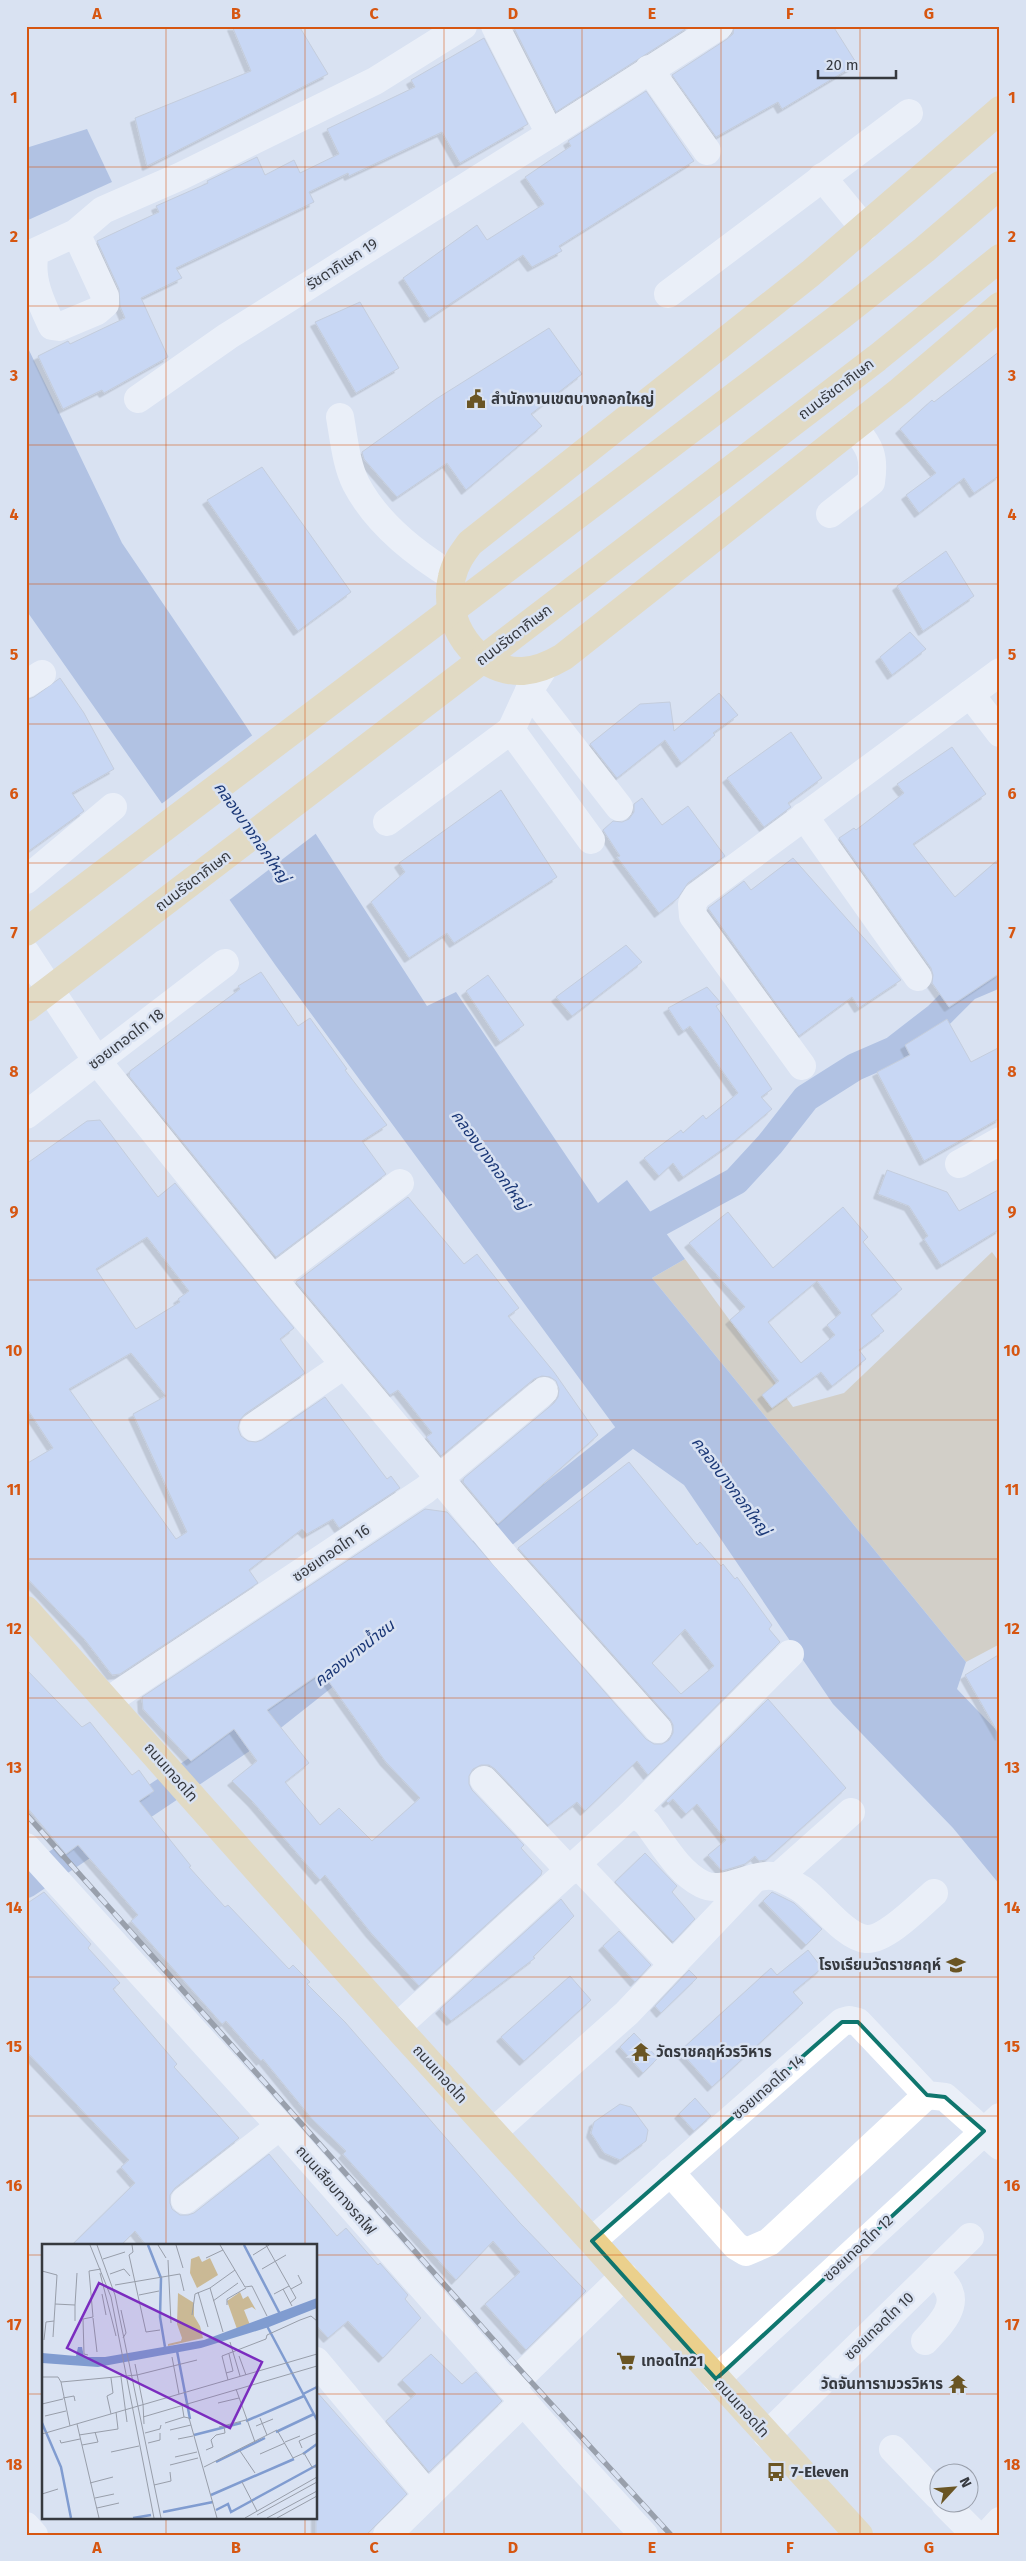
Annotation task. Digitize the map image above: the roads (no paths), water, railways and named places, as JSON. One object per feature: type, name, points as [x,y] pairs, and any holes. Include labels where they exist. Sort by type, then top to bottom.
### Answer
[{"type":"main road","points":[[1000,110],[811,273],[470,543],[458,558],[449,593],[451,612],[461,636],[480,657],[509,669],[523,671],[544,667],[584,642],[854,427],[1000,306]]},
{"type":"main road","points":[[26,932],[842,314],[924,250],[1000,185]]},
{"type":"main road","name":"ถนนรัชดาภิเษก","points":[[26,1008],[877,358],[1000,258]]},
{"type":"main road","name":"ถนนเทอดไท","points":[[26,1610],[172,1771],[397,2026],[767,2436],[859,2535]]},
{"type":"street","points":[[76,233],[103,210],[181,176],[375,81],[463,26]]},
{"type":"street","points":[[495,26],[539,117],[550,134]]},
{"type":"street","name":"รัชดาภิเษก 19","points":[[138,399],[228,336],[719,26]]},
{"type":"street","points":[[649,69],[707,151]]},
{"type":"street","points":[[668,294],[909,113]]},
{"type":"street","points":[[822,178],[864,228]]},
{"type":"street","points":[[340,417],[349,466],[356,484],[385,523],[415,553],[452,576]]},
{"type":"street","points":[[830,514],[871,482],[874,463],[867,443],[854,427]]},
{"type":"street","points":[[386,822],[511,730],[529,691],[544,667]]},
{"type":"street","points":[[802,1066],[693,916],[692,904],[697,896],[1000,672]]},
{"type":"street","points":[[529,691],[619,807]]},
{"type":"street","points":[[970,694],[1000,733]]},
{"type":"street","points":[[511,730],[591,840]]},
{"type":"street","points":[[26,880],[113,806]]},
{"type":"street","points":[[804,816],[918,977]]},
{"type":"street","points":[[26,953],[97,1061],[273,1279],[506,1558],[658,1728]]},
{"type":"street","name":"ซอยเทอดไท 18","points":[[26,1115],[225,964]]},
{"type":"street","points":[[959,1164],[1000,1142]]},
{"type":"street","points":[[273,1279],[400,1183]]},
{"type":"street","points":[[254,1427],[344,1365]]},
{"type":"street","name":"ซอยเทอดไท 16","points":[[108,1701],[440,1479],[544,1391]]},
{"type":"street","points":[[397,2026],[630,1815],[790,1654]]},
{"type":"street","points":[[484,1780],[672,1965]]},
{"type":"street","points":[[493,2132],[627,2013],[672,1965],[767,1877],[851,1812]]},
{"type":"street","points":[[630,1815],[641,1818],[686,1873],[704,1885],[734,1886],[767,1877],[803,1890],[852,1933],[866,1939],[886,1933],[934,1893]]},
{"type":"street","name":"ถนนเลียบทางรถไฟ","points":[[31,1852],[280,2126],[644,2535]]},
{"type":"street","name":"ซอยเทอดไท 14","points":[[592,2241],[842,2022],[850,2020],[858,2022],[936,2096],[995,2131]]},
{"type":"street","points":[[670,2172],[736,2246],[746,2252],[769,2242],[936,2096]]},
{"type":"street","points":[[185,2200],[280,2126]]},
{"type":"street","name":"ซอยเทอดไท 12","points":[[716,2379],[995,2131]]},
{"type":"street","name":"ซอยเทอดไท 10","points":[[767,2436],[970,2238]]},
{"type":"street","points":[[924,2341],[945,2320],[950,2303],[949,2289],[934,2272]]},
{"type":"street","points":[[387,2535],[428,2495],[624,2276]]},
{"type":"street","points":[[318,2363],[428,2495]]},
{"type":"street","points":[[893,2449],[928,2486]]},
{"type":"street","points":[[956,2514],[976,2535]]},
{"type":"street","points":[[987,2535],[1000,2521]]},
{"type":"street","points":[[26,2526],[34,2535]]},
{"type":"water","points":[[87,129],[112,182],[26,221],[26,148]]},
{"type":"water","name":"คลองบางกอกใหญ่","points":[[26,344],[122,543],[246,726],[427,1006],[456,992],[598,1203],[627,1180],[685,1259],[652,1278],[966,1662],[957,1689],[1000,1734],[1000,1885],[953,1828],[833,1704],[684,1485],[629,1446],[276,966],[26,610]]},
{"type":"waterway","points":[[625,1241],[736,1181],[770,1144],[806,1098],[855,1067],[894,1050],[938,1016],[967,987],[1000,973]]},
{"type":"waterway","name":"คลองบางน้ำชน","points":[[452,1575],[653,1415]]},
{"type":"waterway","name":"คลองบางน้ำชน","points":[[26,1884],[253,1732],[353,1653]]},
{"type":"railway","points":[[26,1814],[523,2373],[671,2535]]},
{"type":"place","name":"สำนักงานเขตบางกอกใหญ่","points":[[476,399]]},
{"type":"place","name":"โรงเรียนวัดราชคฤห์","points":[[956,1965]]},
{"type":"place","name":"วัดราชคฤห์วรวิหาร","points":[[641,2052]]},
{"type":"place","name":"เทอดไท21","points":[[626,2361]]},
{"type":"place","name":"วัดจันทารามวรวิหาร","points":[[958,2384]]},
{"type":"place","name":"7-Eleven","points":[[776,2472]]}]
